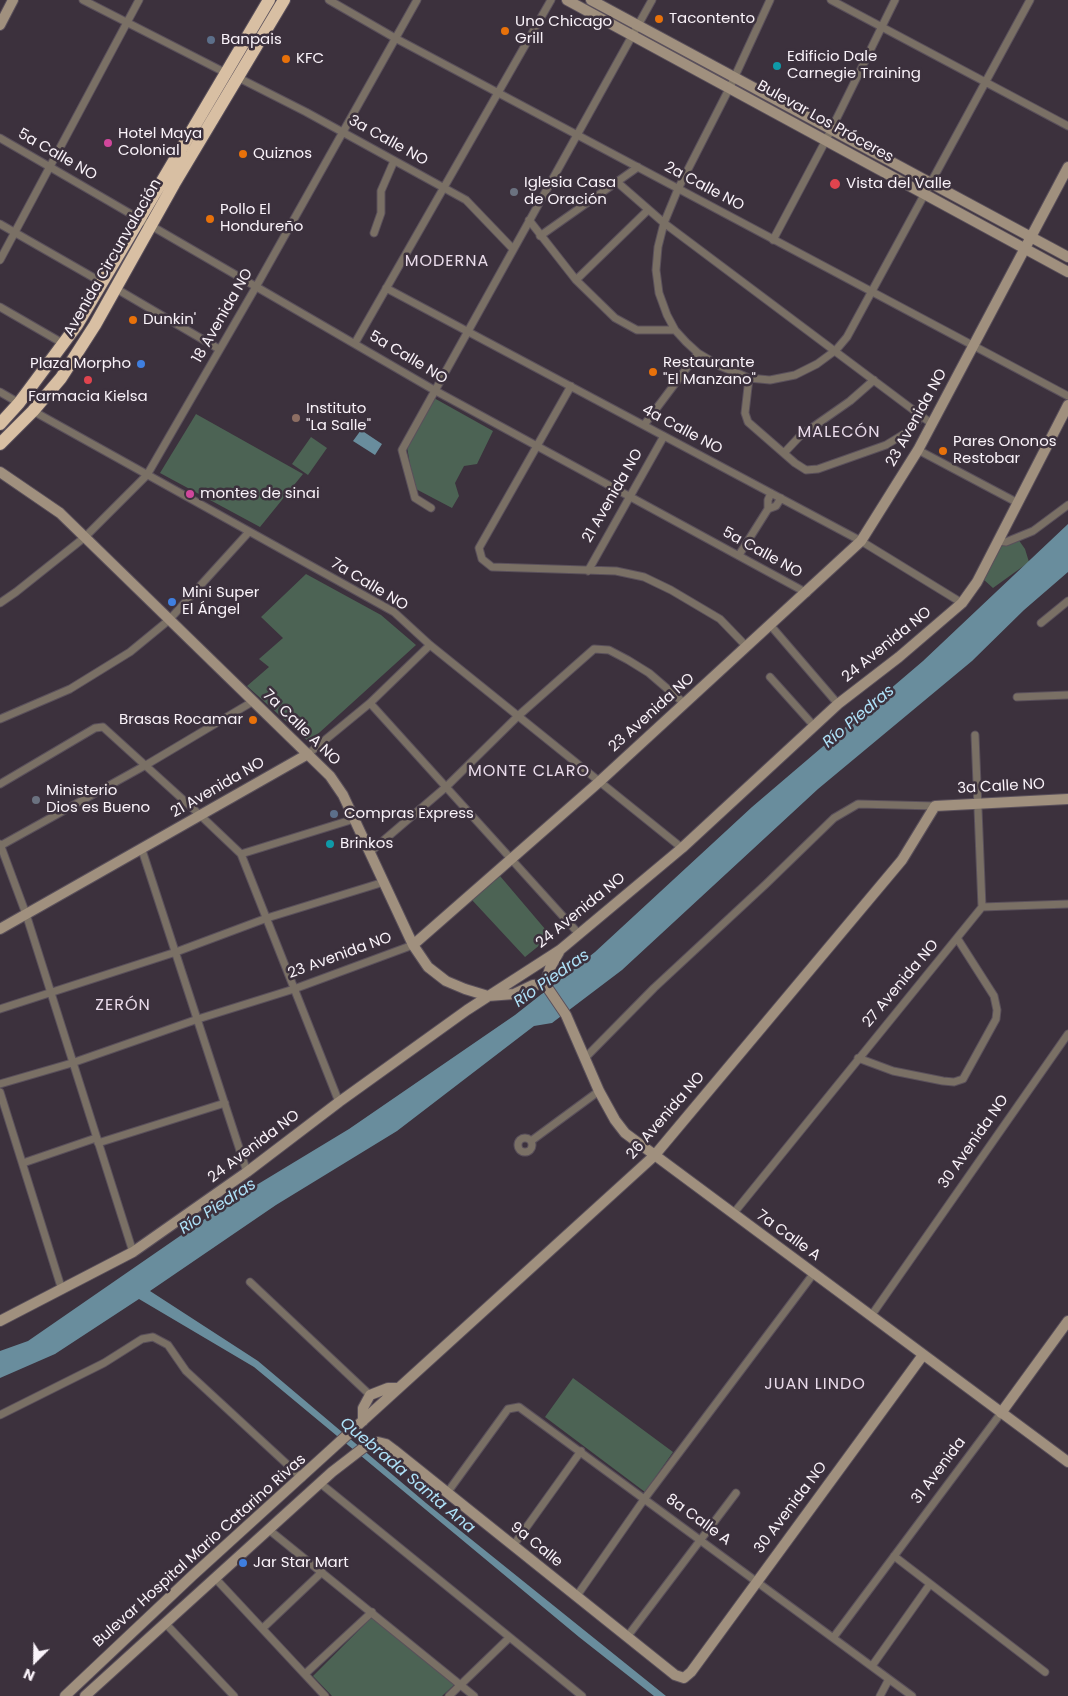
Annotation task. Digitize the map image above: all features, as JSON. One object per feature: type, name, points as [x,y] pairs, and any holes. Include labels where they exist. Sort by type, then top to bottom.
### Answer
[{"type":"highway","name":"Avenida Circunvalación","points":[[0,424],[64,344],[145,222],[231,75],[269,0]]},
{"type":"highway","name":"Avenida Circunvalación","points":[[231,75],[284,0]]},
{"type":"highway","name":"Avenida Circunvalación","points":[[0,444],[34,411],[61,378],[115,288],[145,222]]},
{"type":"highway","points":[[0,418],[18,402]]},
{"type":"street","points":[[0,25],[13,0]]},
{"type":"street","name":"3a Calle NO","points":[[83,0],[341,132],[466,200],[513,248]]},
{"type":"street","points":[[0,260],[139,0]]},
{"type":"street","name":"2a Calle NO","points":[[329,0],[395,38],[1068,396]]},
{"type":"street","name":"18 Avenida NO","points":[[0,603],[85,537],[147,475],[257,285],[341,132],[417,0]]},
{"type":"street","points":[[355,343],[551,0]]},
{"type":"street","name":"Bulevar Los Próceres","points":[[566,0],[1068,272]]},
{"type":"street","name":"Bulevar Los Próceres","points":[[590,0],[1068,257]]},
{"type":"street","points":[[431,508],[415,498],[402,450],[528,220],[652,0]]},
{"type":"street","points":[[770,0],[730,88],[678,189],[664,223],[658,247],[656,270],[659,293],[675,330],[698,353],[720,366],[749,378],[770,380],[795,375],[836,350],[854,328],[1030,0]]},
{"type":"street","points":[[831,0],[1068,126]]},
{"type":"street","points":[[773,240],[832,129],[895,0]]},
{"type":"street","name":"5a Calle NO","points":[[0,138],[257,285],[434,390],[807,593]]},
{"type":"street","points":[[374,233],[381,213],[381,191],[394,161]]},
{"type":"street","points":[[540,236],[638,167]]},
{"type":"street","name":"23 Avenida NO","points":[[0,1084],[72,1063],[198,1018],[294,989],[413,944],[512,860],[771,626],[862,541],[918,450],[1068,167]]},
{"type":"street","points":[[617,182],[664,223],[836,350],[932,424]]},
{"type":"street","points":[[576,280],[648,210]]},
{"type":"street","points":[[528,220],[576,280],[625,326],[637,330],[675,330]]},
{"type":"street","points":[[0,224],[103,283]]},
{"type":"street","points":[[115,288],[219,349]]},
{"type":"street","name":"4a Calle NO","points":[[386,288],[862,541],[962,603]]},
{"type":"street","points":[[0,307],[64,344]]},
{"type":"street","points":[[644,425],[698,353]]},
{"type":"street","points":[[749,378],[746,419],[750,426],[806,470],[818,468],[886,445],[909,431],[922,416]]},
{"type":"street","points":[[784,453],[800,436],[850,401],[874,380]]},
{"type":"street","points":[[571,386],[479,548],[482,559],[492,567],[616,571],[644,577],[671,590],[720,619],[747,647]]},
{"type":"street","points":[[0,392],[18,402]]},
{"type":"street","name":"24 Avenida NO","points":[[0,1321],[133,1252],[247,1172],[338,1102],[488,996],[560,950],[682,848],[838,704],[899,657],[962,603],[977,582],[1068,405]]},
{"type":"street","name":"7a Calle NO","points":[[34,411],[248,533],[394,612],[430,645],[682,848]]},
{"type":"street","name":"21 Avenida NO","points":[[588,571],[664,436]]},
{"type":"street","points":[[918,450],[1018,503]]},
{"type":"street","name":"7a Calle A NO","points":[[0,472],[37,495],[85,537],[330,776],[343,795],[413,944],[428,967],[446,981],[488,996],[514,994],[533,984],[546,985]]},
{"type":"street","points":[[739,555],[768,509],[768,500],[771,493]]},
{"type":"street","points":[[768,509],[776,506],[781,498]]},
{"type":"street","points":[[998,541],[1006,542],[1033,531],[1068,504]]},
{"type":"street","points":[[0,719],[70,689],[130,652],[169,620],[248,533]]},
{"type":"street","points":[[1041,623],[1068,601]]},
{"type":"street","points":[[771,626],[838,704]]},
{"type":"street","name":"21 Avenida NO","points":[[0,929],[308,754],[370,703],[430,645]]},
{"type":"street","points":[[370,852],[446,787],[518,716],[594,648],[609,650],[628,660],[649,673],[685,704]]},
{"type":"street","points":[[770,677],[814,726]]},
{"type":"street","points":[[1018,697],[1068,695]]},
{"type":"street","points":[[133,1252],[26,914],[0,845],[146,765],[252,702]]},
{"type":"street","points":[[370,703],[579,934]]},
{"type":"street","points":[[0,784],[95,728],[103,727],[109,730],[200,815],[241,854],[338,1102]]},
{"type":"street","points":[[975,735],[982,907],[1068,904]]},
{"type":"street","name":"3a Calle NO","points":[[935,806],[1068,799]]},
{"type":"street","points":[[585,1058],[654,988],[834,818],[858,804],[935,806]]},
{"type":"street","name":"26 Avenida NO","points":[[355,1429],[654,1156],[902,860],[935,806]]},
{"type":"street","points":[[241,854],[354,819]]},
{"type":"street","points":[[142,850],[247,1172]]},
{"type":"street","points":[[0,1008],[176,952],[267,918],[384,882]]},
{"type":"street","name":"27 Avenida NO","points":[[732,1214],[982,907]]},
{"type":"street","points":[[858,1058],[894,1071],[943,1081],[954,1082],[962,1079],[996,1019],[997,1004],[957,938]]},
{"type":"street","points":[[546,985],[550,968],[560,950]]},
{"type":"street","name":"7a Calle A","points":[[546,985],[566,1016],[599,1091],[615,1120],[625,1132],[654,1156],[1068,1462]]},
{"type":"street","name":"30 Avenida NO","points":[[871,1316],[1068,1034]]},
{"type":"street","points":[[531,1141],[599,1091]]},
{"type":"street","points":[[0,1092],[62,1290]]},
{"type":"street","points":[[23,1163],[224,1103]]},
{"type":"street","points":[[576,1597],[645,1498],[814,1273]]},
{"type":"street","points":[[250,1282],[370,1395]]},
{"type":"street","name":"31 Avenida","points":[[833,1638],[1068,1322]]},
{"type":"street","points":[[0,1416],[104,1363],[142,1339],[153,1337],[168,1345],[186,1371],[302,1478]]},
{"type":"street","name":"30 Avenida NO","points":[[684,1678],[691,1672],[756,1580],[923,1355]]},
{"type":"street","points":[[364,1421],[363,1408],[370,1395],[388,1388],[398,1388]]},
{"type":"street","name":"8a Calle A","points":[[447,1493],[508,1409],[513,1406],[519,1407],[581,1450],[912,1696]]},
{"type":"street","name":"Bulevar Hospital Mario Catarino Rivas","points":[[65,1696],[192,1576],[355,1429]]},
{"type":"street","name":"9a Calle","points":[[367,1445],[378,1442],[386,1444],[674,1675],[684,1678]]},
{"type":"street","name":"Bulevar Hospital Mario Catarino Rivas","points":[[85,1696],[332,1472],[367,1445]]},
{"type":"street","points":[[513,1546],[581,1450]]},
{"type":"street","points":[[320,1483],[582,1696]]},
{"type":"street","points":[[628,1637],[736,1493]]},
{"type":"street","points":[[268,1529],[474,1696]]},
{"type":"street","points":[[894,1556],[1045,1672]]},
{"type":"street","points":[[262,1628],[322,1572]]},
{"type":"street","points":[[192,1576],[200,1579],[202,1590]]},
{"type":"street","points":[[215,1578],[325,1696]]},
{"type":"street","points":[[872,1666],[930,1584]]},
{"type":"street","points":[[305,1674],[372,1612]]},
{"type":"street","points":[[165,1623],[234,1696]]},
{"type":"street","points":[[449,1696],[509,1638]]},
{"type":"street","points":[[74,1696],[91,1679],[95,1668]]},
{"type":"street","points":[[880,1696],[889,1679]]},
{"type":"green space","points":[[434,398],[493,431],[477,464],[464,466],[455,483],[459,496],[452,508],[414,488],[407,447]]},
{"type":"green space","points":[[196,414],[303,474],[260,527],[160,473]]},
{"type":"green space","points":[[311,437],[327,448],[308,475],[292,464]]},
{"type":"green space","points":[[1018,539],[1025,549],[1029,562],[993,588],[983,579],[1002,544]]},
{"type":"green space","points":[[306,574],[381,615],[416,645],[309,742],[247,686],[269,667],[259,659],[283,638],[261,617]]},
{"type":"green space","points":[[500,876],[551,936],[525,957],[472,900]]},
{"type":"green space","points":[[573,1378],[673,1452],[645,1492],[545,1417]]},
{"type":"green space","points":[[372,1617],[455,1684],[442,1696],[332,1696],[313,1676]]},
{"type":"water","points":[[361,430],[382,444],[375,455],[353,441]]},
{"type":"water","name":"Río Piedras","points":[[1068,524],[1068,572],[1024,610],[972,661],[818,789],[622,970],[552,1023],[534,1026],[397,1131],[276,1205],[150,1291],[258,1361],[426,1503],[666,1696],[654,1696],[579,1637],[254,1367],[139,1299],[55,1354],[0,1378],[0,1351],[28,1341],[235,1198],[349,1129],[515,1015],[595,952],[752,807],[923,661]]},
{"type":"place","name":"Tacontento","points":[[659,19]]},
{"type":"place","name":"Uno Chicago Grill","points":[[505,31]]},
{"type":"place","name":"Banpais","points":[[211,40]]},
{"type":"place","name":"KFC","points":[[286,59]]},
{"type":"place","name":"Edificio Dale Carnegie Training","points":[[777,66]]},
{"type":"place","name":"Hotel Maya Colonial","points":[[108,143]]},
{"type":"place","name":"Quiznos","points":[[243,154]]},
{"type":"place","name":"Vista del Valle","points":[[835,184]]},
{"type":"place","name":"Iglesia Casa de Oración","points":[[514,192]]},
{"type":"place","name":"Pollo El Hondureño","points":[[210,219]]},
{"type":"place","name":"Dunkin'","points":[[133,320]]},
{"type":"place","name":"Plaza Morpho","points":[[141,364]]},
{"type":"place","name":"Restaurante \"El Manzano\"","points":[[653,372]]},
{"type":"place","name":"Farmacia Kielsa","points":[[88,380]]},
{"type":"place","name":"Instituto \"La Salle\"","points":[[296,418]]},
{"type":"place","name":"Pares Ononos Restobar","points":[[943,451]]},
{"type":"place","name":"montes de sinai","points":[[190,494]]},
{"type":"place","name":"Mini Super El Ángel","points":[[172,602]]},
{"type":"place","name":"Brasas Rocamar","points":[[253,720]]},
{"type":"place","name":"Ministerio Dios es Bueno","points":[[36,800]]},
{"type":"place","name":"Compras Express","points":[[334,814]]},
{"type":"place","name":"Brinkos","points":[[330,844]]},
{"type":"place","name":"Jar Star Mart","points":[[243,1563]]},
{"type":"district","name":"MODERNA","points":[[447,262]]},
{"type":"district","name":"MALECÓN","points":[[839,433]]},
{"type":"district","name":"MONTE CLARO","points":[[529,772]]},
{"type":"district","name":"ZERÓN","points":[[123,1006]]},
{"type":"district","name":"JUAN LINDO","points":[[815,1385]]},
{"type":"water label","name":"Quebrada Santa Ana","points":[[407,1476]]}]
